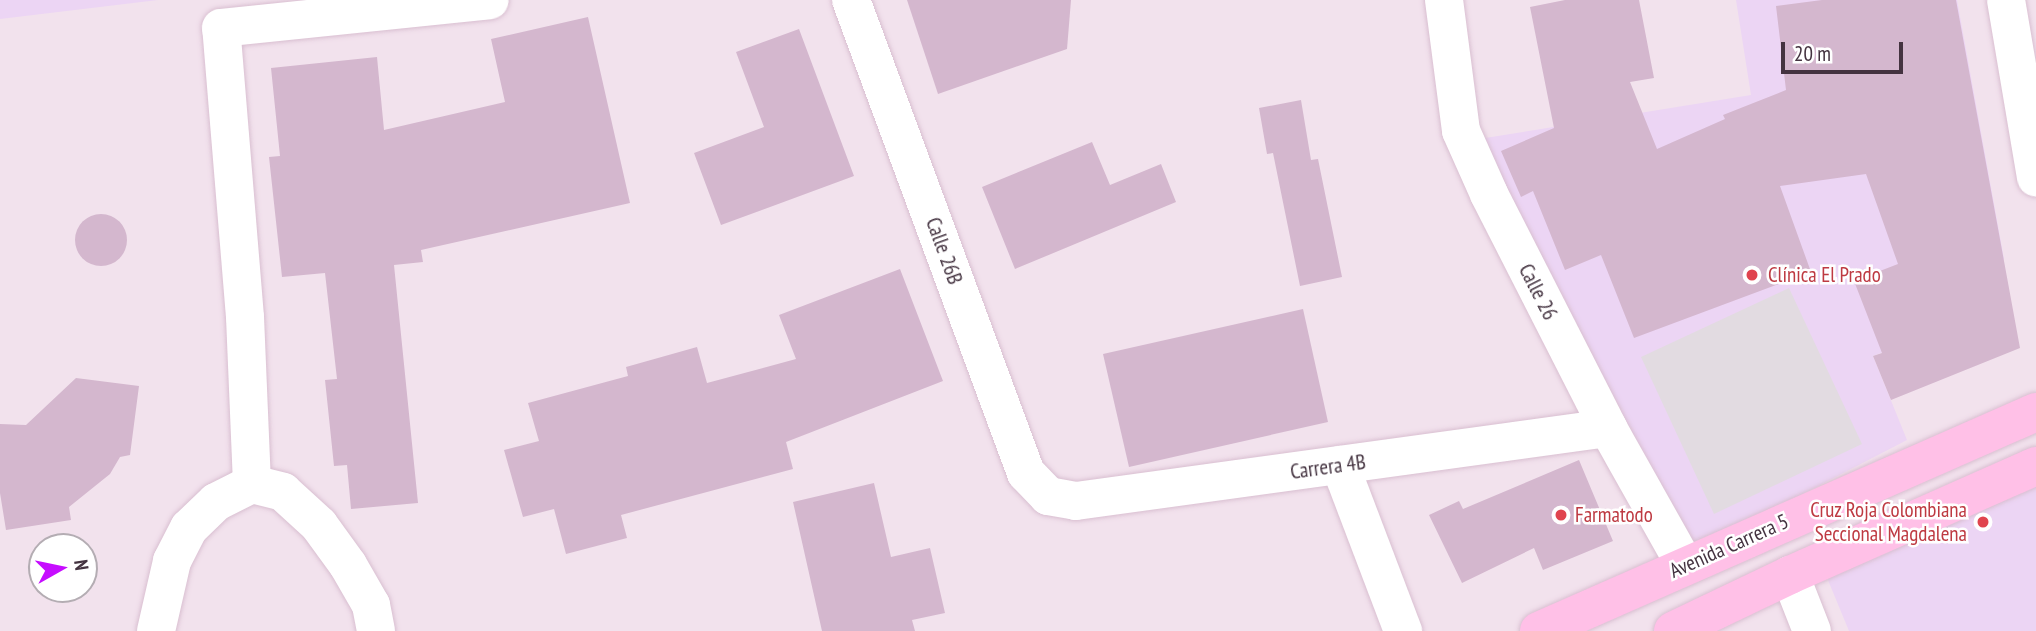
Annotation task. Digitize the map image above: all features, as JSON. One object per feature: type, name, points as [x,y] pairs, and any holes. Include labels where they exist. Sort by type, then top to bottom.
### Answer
[{"type":"street","points":[[252,484],[245,317],[221,28],[491,0]]},
{"type":"street","name":"Calle 26B","points":[[851,0],[1027,473],[1048,496]]},
{"type":"street","name":"Calle 26","points":[[1444,0],[1461,131],[1489,194],[1608,428],[1685,565]]},
{"type":"street","points":[[2007,0],[2036,177]]},
{"type":"street","name":"Avenida Carrera 5","points":[[1539,631],[2036,412]]},
{"type":"street","name":"Carrera 4B","points":[[1048,496],[1076,501],[1608,428]]},
{"type":"street","points":[[1340,465],[1403,631]]},
{"type":"street","points":[[1673,631],[1790,575],[2036,466]]},
{"type":"street","points":[[156,631],[172,561],[189,528],[216,502],[252,484],[283,492],[319,525],[348,565],[371,605],[376,631]]},
{"type":"street","points":[[1790,575],[1812,631]]},
{"type":"shaded area","points":[[0,0],[158,0],[0,19]]},
{"type":"shaded area","name":"Clínica El Prado","points":[[1736,0],[1957,0],[2004,259],[1909,292],[1923,337],[1873,356],[1907,440],[1687,554],[1479,139],[1751,95]]},
{"type":"shaded area","points":[[1789,288],[1862,444],[1714,514],[1641,357]]},
{"type":"shaded area","name":"Cruz Roja Colombiana Seccional Magdalena","points":[[2036,476],[2036,631],[1849,631],[1823,568]]},
{"type":"building","points":[[907,0],[1071,0],[1067,49],[938,94]]},
{"type":"building","points":[[1565,0],[1639,0],[1654,78],[1630,82],[1657,149],[1725,119],[1723,115],[1786,90],[1776,6],[1822,0],[1956,0],[2020,348],[1891,400],[1873,356],[1882,353],[1854,281],[1898,264],[1866,174],[1780,186],[1811,272],[1634,338],[1601,255],[1565,270],[1533,191],[1521,197],[1501,151],[1554,128],[1530,7]]},
{"type":"building","points":[[588,17],[630,203],[421,250],[423,262],[394,265],[418,503],[351,509],[347,465],[334,466],[325,380],[337,379],[325,273],[282,277],[269,157],[280,156],[271,68],[377,57],[384,130],[505,102],[491,39]]},
{"type":"building","points":[[799,29],[854,176],[721,225],[694,153],[764,127],[736,52]]},
{"type":"building","points":[[1301,100],[1311,160],[1318,159],[1342,277],[1300,286],[1273,153],[1267,154],[1259,108]]},
{"type":"building","points":[[1092,142],[1110,185],[1161,164],[1176,202],[1015,269],[982,187]]},
{"type":"building","points":[[101,214],[111,216],[119,222],[125,230],[125,250],[119,258],[111,264],[101,266],[91,264],[83,258],[77,250],[75,240],[77,230],[83,222],[91,216]]},
{"type":"building","points":[[900,269],[943,381],[786,442],[793,469],[621,515],[627,538],[566,554],[554,509],[523,517],[504,450],[539,441],[528,403],[628,376],[626,367],[697,347],[707,383],[796,359],[779,315]]},
{"type":"building","points":[[1303,309],[1328,422],[1129,467],[1103,354]]},
{"type":"building","points":[[76,378],[139,386],[130,455],[120,457],[110,474],[69,507],[71,520],[6,530],[0,493],[0,424],[26,425]]},
{"type":"building","points":[[1579,460],[1613,541],[1543,570],[1534,548],[1462,583],[1429,515],[1459,501],[1463,509]]},
{"type":"building","points":[[874,483],[891,557],[930,548],[945,613],[912,620],[915,631],[822,631],[793,502]]},
{"type":"place","name":"Clínica El Prado","points":[[1752,275]]},
{"type":"place","name":"Farmatodo","points":[[1561,515]]},
{"type":"place","name":"Cruz Roja Colombiana Seccional Magdalena","points":[[1983,522]]}]
